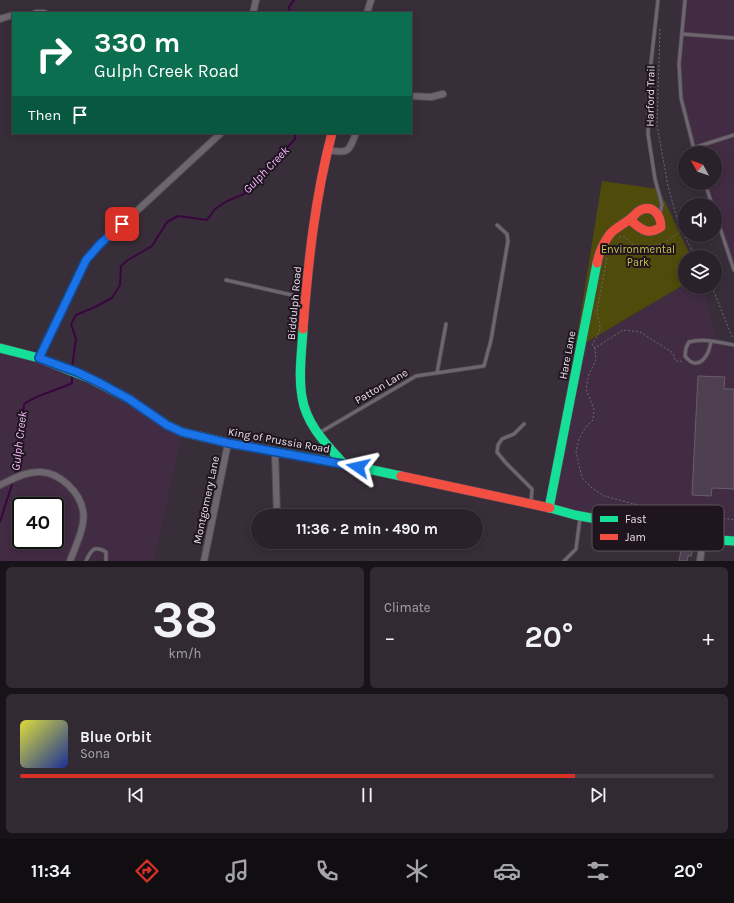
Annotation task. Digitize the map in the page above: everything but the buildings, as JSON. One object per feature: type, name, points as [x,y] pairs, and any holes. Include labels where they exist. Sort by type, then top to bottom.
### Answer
[{"type":"street","points":[[253,12],[256,0]]},
{"type":"street","points":[[367,12],[371,0]]},
{"type":"street","points":[[0,18],[12,16]]},
{"type":"street","points":[[412,96],[431,97],[443,94]]},
{"type":"street","points":[[39,358],[86,260],[100,244],[220,134]]},
{"type":"street","name":"Biddulph Road","points":[[332,134],[315,210],[300,371],[302,398],[307,416],[317,434],[344,464]]},
{"type":"street","points":[[327,150],[343,152],[350,149],[356,134]]},
{"type":"street","name":"Hare Lane","points":[[549,508],[598,258],[604,242],[613,231],[630,220],[640,210],[653,210],[659,214]]},
{"type":"street","points":[[630,220],[640,229],[647,232],[654,232],[661,227],[662,220],[659,214]]},
{"type":"street","name":"King of Prussia Road","points":[[0,348],[39,358],[77,372],[110,388],[167,425],[182,432],[228,443],[344,464],[592,518]]},
{"type":"street","name":"Montgomery Lane","points":[[204,561],[228,443]]},
{"type":"street","points":[[275,452],[277,509]]},
{"type":"street","points":[[2,484],[24,474],[41,472],[58,477],[75,490],[84,511],[82,532],[70,561]]},
{"type":"street","name":"King of Prussia Road","points":[[724,541],[734,542]]},
{"type":"street","points":[[700,551],[700,561]]},
{"type":"lane","points":[[658,0],[649,81],[648,134],[655,179],[662,205],[659,214]]},
{"type":"lane","points":[[685,0],[679,64],[681,98],[693,146]]},
{"type":"lane","points":[[682,34],[734,38]]},
{"type":"lane","points":[[699,146],[734,135]]},
{"type":"lane","name":"Patton Lane","points":[[317,434],[416,376],[484,366],[491,340],[508,241],[507,234],[497,225]]},
{"type":"lane","points":[[722,234],[734,270]]},
{"type":"lane","points":[[226,280],[290,296],[306,298]]},
{"type":"lane","points":[[437,373],[446,324]]},
{"type":"lane","points":[[711,341],[709,353],[702,361],[696,363],[689,361],[685,356],[686,348],[689,342],[696,340],[711,341],[734,343]]},
{"type":"lane","points":[[524,424],[514,434],[502,439],[498,445],[497,452],[532,489],[531,504]]},
{"type":"lane","points":[[564,561],[576,549],[581,516]]},
{"type":"lane","points":[[86,561],[90,552],[99,548],[106,552],[106,561]]},
{"type":"path","name":"Harford Trail","points":[[661,24],[657,125],[668,186],[678,222]]},
{"type":"path","points":[[618,237],[625,236],[632,244],[639,248],[663,244],[678,233]]},
{"type":"path","points":[[608,253],[597,311],[597,318],[600,325],[599,332],[592,345],[595,348],[596,360],[589,374],[586,389],[594,409],[592,420],[585,428],[579,439],[576,452],[582,478],[592,488],[604,496],[638,505]]},
{"type":"path","points":[[715,294],[734,343]]},
{"type":"path","points":[[595,348],[622,330],[640,332],[673,353],[675,360],[679,362],[687,358]]},
{"type":"path","points":[[724,518],[734,520]]},
{"type":"shaded area","points":[[685,0],[734,0],[734,270],[722,234],[722,198],[710,198],[707,190],[722,190],[722,146],[693,146],[681,98],[679,64]]},
{"type":"shaded area","points":[[678,288],[678,294],[705,294],[717,341],[734,345],[734,542],[724,540],[724,505],[592,505],[592,516],[549,508],[576,349]]},
{"type":"shaded area","points":[[0,348],[77,372],[182,432],[154,561],[0,561]]},
{"type":"green space","name":"Environmental Park","points":[[602,181],[659,189],[678,229],[678,242],[684,242],[688,250],[678,250],[678,288],[575,349]]},
{"type":"waterway","name":"Gulph Creek","points":[[290,12],[289,7],[294,0]]},
{"type":"waterway","name":"Gulph Creek","points":[[72,368],[76,339],[71,324],[76,315],[112,298],[120,285],[121,266],[128,260],[152,246],[167,222],[178,216],[207,220],[215,209],[227,201],[244,194],[295,139],[295,134]]},
{"type":"waterway","name":"Gulph Creek","points":[[15,475],[19,464],[24,404],[72,383],[72,375]]},
{"type":"waterway","name":"Gulph Creek","points":[[0,522],[13,481]]},
{"type":"traffic: fast","points":[[549,508],[597,263]]},
{"type":"traffic: fast","points":[[303,329],[300,380],[304,407],[312,425],[330,449],[344,464]]},
{"type":"traffic: fast","points":[[0,348],[39,358],[89,378],[129,399],[167,425],[182,432],[228,443],[401,476]]},
{"type":"traffic: fast","points":[[550,508],[592,518]]},
{"type":"traffic: fast","points":[[724,540],[734,541]]},
{"type":"traffic: jam","points":[[303,329],[313,230],[321,181],[332,134]]},
{"type":"traffic: jam","points":[[597,263],[602,248],[610,234],[639,211],[648,208],[652,209],[659,218],[661,227],[656,230],[648,231],[641,229],[630,220]]},
{"type":"traffic: jam","points":[[401,476],[550,508]]},
{"type":"route","points":[[122,224],[100,244],[86,260],[39,358],[77,372],[110,388],[167,425],[182,432],[228,443],[358,467]]}]
